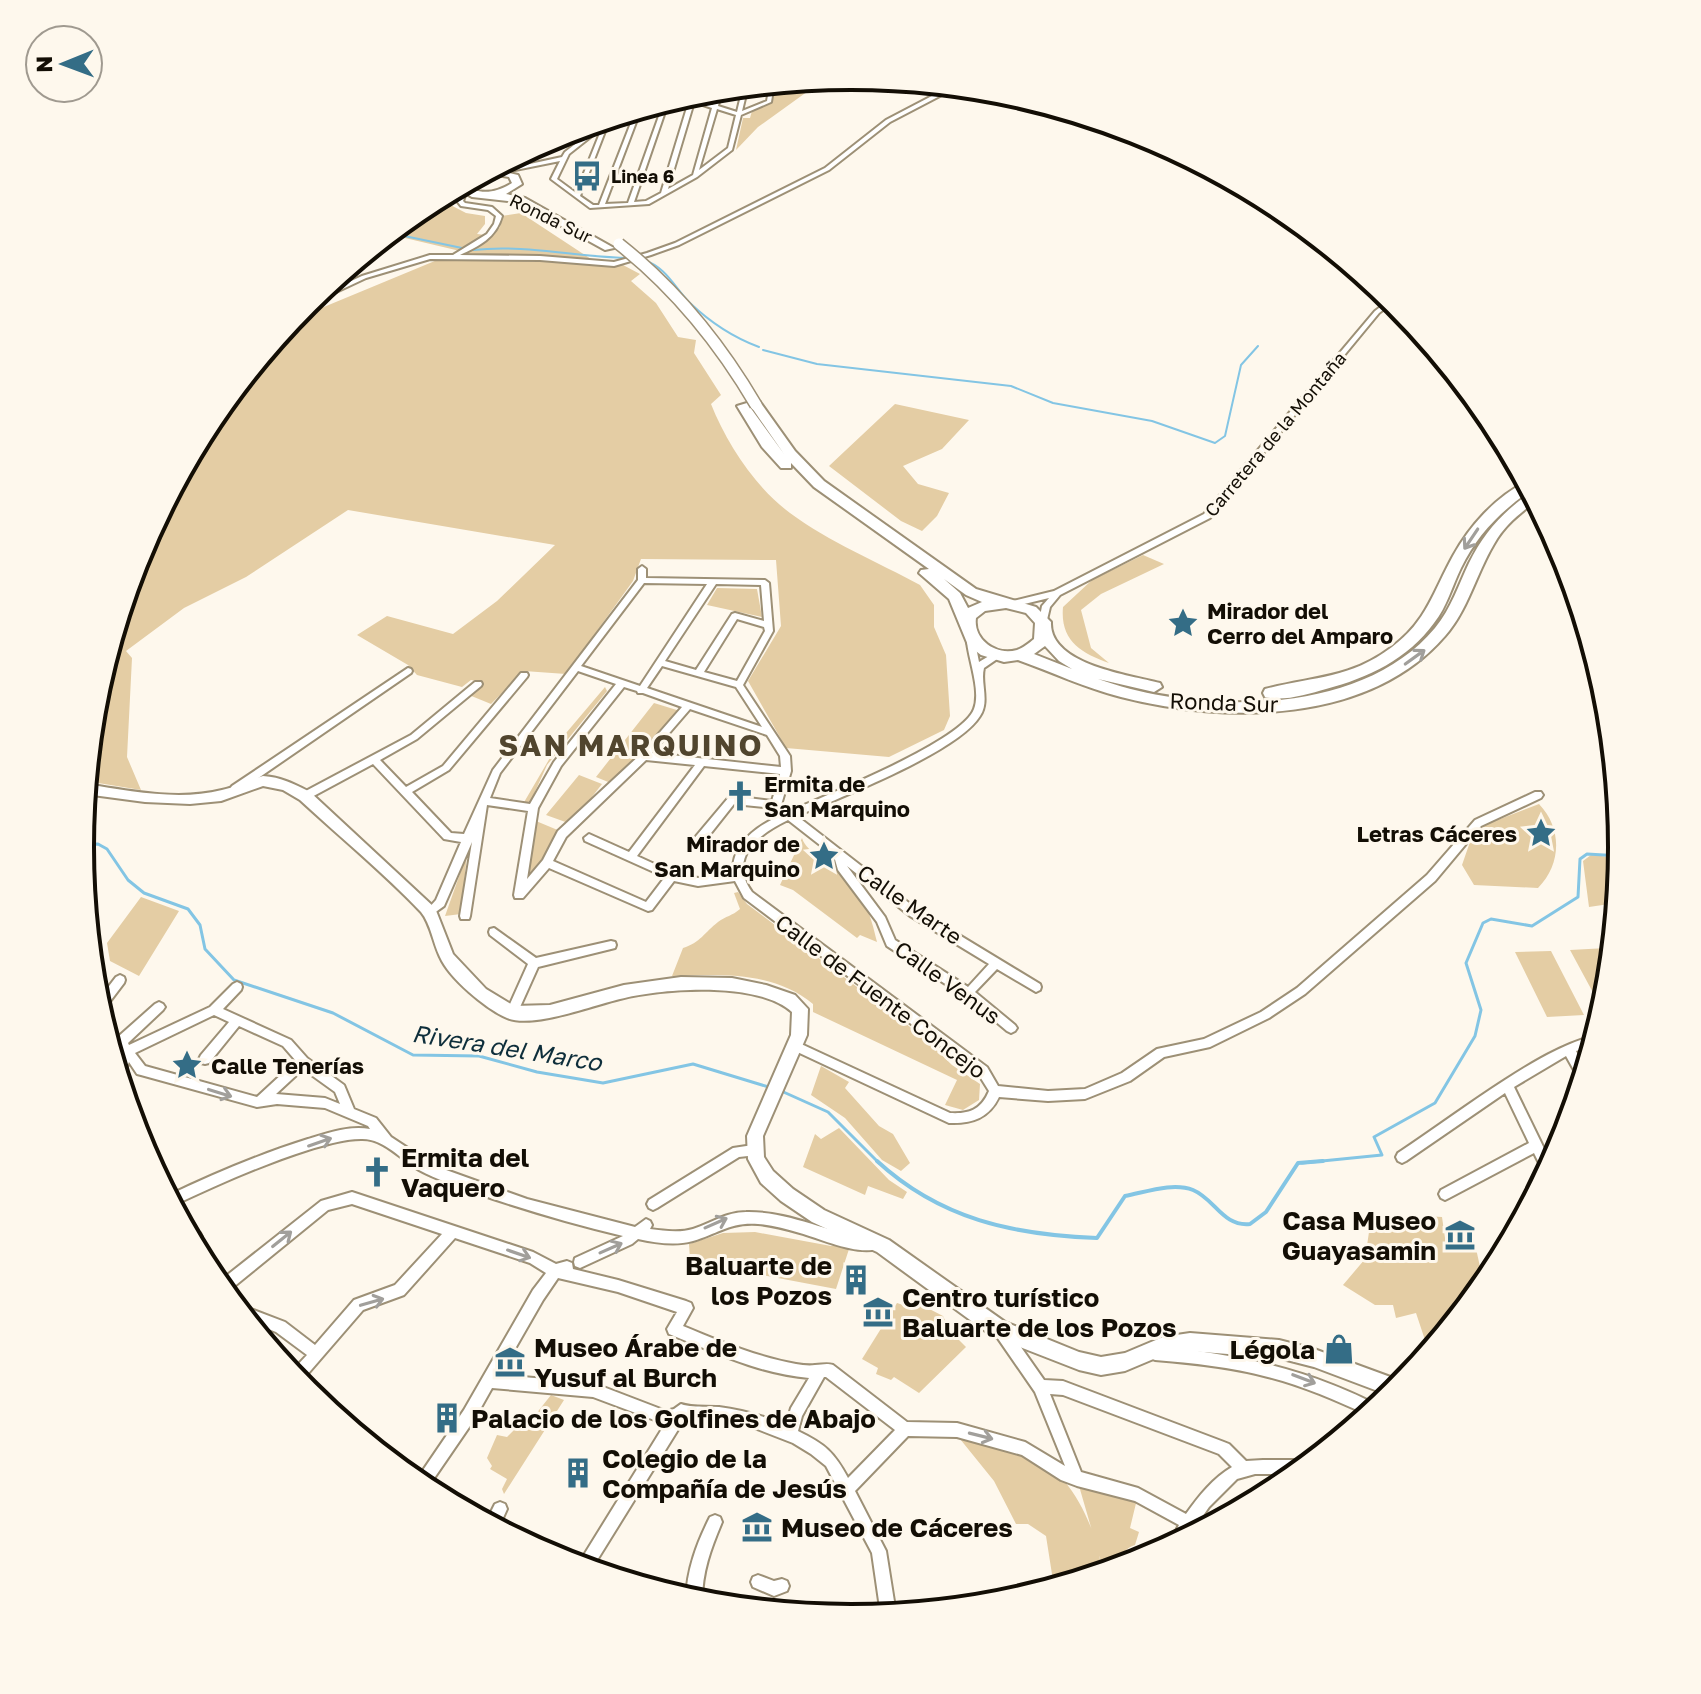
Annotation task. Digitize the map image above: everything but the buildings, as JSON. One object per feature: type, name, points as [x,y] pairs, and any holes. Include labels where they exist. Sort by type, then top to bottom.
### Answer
[{"type":"highway","name":"Ronda Sur","points":[[505,174],[516,180],[528,197],[614,246]]},
{"type":"highway","points":[[469,193],[492,194],[516,180]]},
{"type":"highway","name":"Ronda Sur","points":[[492,194],[521,200],[614,246]]},
{"type":"highway","points":[[614,246],[658,286],[700,334],[749,406],[819,484],[971,592],[1031,610],[1044,628],[1037,647],[1019,655],[997,655],[971,642],[966,634],[966,619],[955,596],[810,490],[767,444],[749,406]]},
{"type":"highway","name":"Ronda Sur","points":[[1044,628],[1058,654],[1074,663],[1131,682],[1183,692],[1272,693],[1343,679],[1390,656],[1412,639],[1429,619],[1473,535],[1491,514],[1519,493]]},
{"type":"highway","name":"Ronda Sur","points":[[1019,655],[1124,693],[1180,703],[1258,706],[1340,694],[1376,680],[1424,651],[1443,629],[1487,541],[1504,520],[1525,504]]},
{"type":"highway","points":[[966,619],[979,607],[1006,603]]},
{"type":"main road","points":[[96,790],[157,799],[214,798],[266,781],[281,781],[305,796],[430,912],[447,957],[481,994],[512,1013],[550,1012],[652,986],[732,984],[790,1000],[800,1009],[802,1020],[795,1046],[755,1136],[753,1151],[767,1177],[818,1216],[883,1246],[999,1329],[1079,1361],[1101,1366],[1190,1342],[1279,1349],[1314,1358],[1384,1384]]},
{"type":"street","points":[[706,104],[739,114],[769,102],[770,95]]},
{"type":"street","points":[[340,288],[364,277],[430,257],[454,255],[614,264],[649,254],[818,174],[888,121],[938,95]]},
{"type":"street","points":[[587,138],[562,159],[554,179],[592,207],[630,205],[663,195],[695,176],[730,149],[743,98]]},
{"type":"street","points":[[695,176],[716,103]]},
{"type":"street","points":[[663,195],[689,108]]},
{"type":"street","points":[[630,205],[662,114]]},
{"type":"street","points":[[601,207],[634,122]]},
{"type":"street","points":[[577,197],[604,131]]},
{"type":"street","points":[[595,135],[601,139]]},
{"type":"street","points":[[583,141],[601,139]]},
{"type":"street","points":[[516,180],[524,165],[562,159]]},
{"type":"street","points":[[699,161],[713,162]]},
{"type":"street","points":[[666,184],[679,186]]},
{"type":"street","points":[[567,190],[580,189]]},
{"type":"street","points":[[454,255],[485,239],[498,227],[496,211],[468,207],[464,196]]},
{"type":"street","name":"Carretera de la Montaña","points":[[1006,603],[1057,593],[1098,569],[1178,534],[1207,516],[1382,308]]},
{"type":"street","points":[[430,912],[440,903],[471,839],[496,772],[642,580],[642,569]]},
{"type":"street","points":[[642,580],[765,583],[769,625],[739,685]]},
{"type":"street","points":[[641,691],[713,582]]},
{"type":"street","points":[[1044,628],[1046,606],[1057,593]]},
{"type":"street","points":[[699,673],[735,616],[769,625]]},
{"type":"street","points":[[589,838],[672,876],[698,882],[737,877],[739,858],[748,841],[786,816],[967,728],[977,716],[981,704],[971,642]]},
{"type":"street","points":[[977,677],[983,662],[997,655]]},
{"type":"street","points":[[660,663],[739,685],[785,756],[786,771],[776,805]]},
{"type":"street","points":[[578,668],[767,732]]},
{"type":"street","points":[[235,789],[408,671]]},
{"type":"street","points":[[405,792],[446,768],[524,675]]},
{"type":"street","points":[[305,796],[414,737],[478,684]]},
{"type":"street","points":[[621,684],[557,764],[533,808],[519,895],[547,863],[562,834],[644,756],[688,706]]},
{"type":"street","points":[[644,756],[786,771]]},
{"type":"street","points":[[373,758],[448,836],[471,839]]},
{"type":"street","points":[[631,856],[701,763]]},
{"type":"street","points":[[269,765],[268,773],[281,781]]},
{"type":"street","points":[[995,1091],[1048,1096],[1085,1094],[1126,1077],[1161,1053],[1206,1044],[1265,1015],[1301,991],[1431,878],[1478,823],[1538,795]]},
{"type":"street","points":[[696,844],[732,800],[776,805],[786,816]]},
{"type":"street","points":[[483,801],[533,808]]},
{"type":"street","name":"Calle Marte","points":[[786,816],[914,913],[1036,987]]},
{"type":"street","points":[[465,916],[471,839]]},
{"type":"street","name":"Calle Venus","points":[[838,854],[842,867],[881,920],[891,943],[973,992],[1011,1028]]},
{"type":"street","points":[[547,863],[648,907],[672,876]]},
{"type":"street","name":"Calle de Fuente Concejo","points":[[737,877],[748,895],[983,1071],[995,1091],[984,1112],[974,1117],[949,1118],[795,1046]]},
{"type":"street","points":[[494,932],[534,963]]},
{"type":"street","points":[[534,963],[611,945]]},
{"type":"street","points":[[973,992],[997,962]]},
{"type":"street","points":[[512,1013],[534,963]]},
{"type":"street","points":[[108,996],[120,980]]},
{"type":"street","points":[[124,1046],[214,1010],[237,987]]},
{"type":"street","points":[[122,1054],[124,1046],[159,1007]]},
{"type":"street","points":[[214,1010],[287,1043],[303,1062],[340,1089],[348,1110]]},
{"type":"street","points":[[205,1059],[237,1020]]},
{"type":"street","points":[[119,1043],[141,1070],[257,1102],[306,1100],[348,1110],[372,1122],[387,1141]]},
{"type":"street","points":[[1402,1157],[1508,1086],[1581,1045]]},
{"type":"street","points":[[1569,1050],[1576,1062]]},
{"type":"street","points":[[257,1102],[271,1095],[303,1062]]},
{"type":"street","points":[[1508,1086],[1541,1156]]},
{"type":"street","points":[[180,1196],[231,1172],[339,1136],[365,1133],[387,1141],[422,1165],[459,1181],[585,1221],[684,1237],[730,1217],[759,1218],[785,1221],[861,1245],[883,1246]]},
{"type":"street","points":[[1445,1194],[1535,1146]]},
{"type":"street","points":[[653,1204],[737,1152],[753,1151]]},
{"type":"street","points":[[230,1281],[325,1205],[352,1198],[686,1308],[674,1329],[731,1351],[819,1374]]},
{"type":"street","points":[[428,1475],[490,1381],[538,1295],[567,1267],[644,1229]]},
{"type":"street","points":[[303,1369],[359,1305],[399,1290],[453,1231]]},
{"type":"street","points":[[259,1319],[280,1327],[317,1354]]},
{"type":"street","points":[[999,1329],[1040,1387],[1077,1479]]},
{"type":"street","points":[[1145,1352],[1213,1358],[1281,1370],[1362,1405]]},
{"type":"street","points":[[790,1435],[796,1413],[819,1374],[828,1370],[905,1429],[957,1430],[995,1439],[1037,1454],[1077,1479],[1138,1495],[1187,1522]]},
{"type":"street","points":[[490,1381],[593,1390],[666,1418],[681,1411],[722,1413],[790,1435],[820,1450],[879,1551],[886,1603]]},
{"type":"street","points":[[1040,1387],[1063,1388],[1224,1449],[1244,1469]]},
{"type":"street","points":[[590,1558],[681,1411]]},
{"type":"street","points":[[846,1490],[905,1429]]},
{"type":"street","points":[[1185,1526],[1233,1473],[1244,1469],[1283,1468]]},
{"type":"street","points":[[497,1516],[500,1509]]},
{"type":"street","points":[[693,1587],[702,1548],[715,1522]]},
{"type":"street","points":[[758,1582],[774,1589],[782,1586]]},
{"type":"shaded area","points":[[807,92],[758,127],[736,150],[743,118],[750,118],[752,111],[772,102],[774,94]]},
{"type":"shaded area","points":[[450,205],[466,213],[485,216],[485,224],[477,234],[486,235],[460,251],[402,237]]},
{"type":"shaded area","points":[[521,213],[594,261],[464,254],[500,227],[501,216]]},
{"type":"shaded area","points":[[442,258],[623,265],[640,274],[631,281],[656,303],[678,337],[696,340],[694,353],[721,395],[711,404],[743,464],[765,491],[790,513],[821,533],[920,585],[934,605],[934,627],[946,655],[950,716],[944,730],[889,757],[786,748],[748,681],[781,626],[776,560],[641,559],[633,581],[566,674],[524,671],[491,704],[469,695],[481,682],[471,680],[462,687],[417,675],[408,665],[357,635],[387,616],[453,634],[497,601],[555,545],[348,510],[246,577],[184,608],[126,651],[132,658],[127,757],[141,790],[96,783],[108,699],[119,651],[151,557],[172,512],[221,426],[281,348],[318,310]]},
{"type":"shaded area","points":[[895,404],[969,420],[942,449],[903,466],[918,484],[949,493],[937,516],[922,531],[901,521],[829,466]]},
{"type":"shaded area","points":[[1143,555],[1164,564],[1101,594],[1081,610],[1091,648],[1109,663],[1089,655],[1069,637],[1063,607],[1092,580]]},
{"type":"shaded area","points":[[717,588],[757,589],[762,617],[707,605]]},
{"type":"shaded area","points":[[605,687],[607,691],[547,765],[529,805],[523,804],[561,739]]},
{"type":"shaded area","points":[[654,703],[680,711],[613,784],[596,777]]},
{"type":"shaded area","points":[[579,775],[602,784],[571,824],[546,815]]},
{"type":"shaded area","points":[[1539,804],[1552,824],[1555,836],[1555,858],[1546,879],[1538,888],[1474,885],[1462,865],[1471,839],[1482,826]]},
{"type":"shaded area","points":[[536,821],[560,831],[524,887]]},
{"type":"shaded area","points":[[802,838],[813,852],[836,866],[855,885],[869,912],[877,942],[860,935],[857,938],[793,890],[780,885]]},
{"type":"shaded area","points":[[467,854],[461,914],[445,916]]},
{"type":"shaded area","points":[[1591,855],[1608,857],[1605,905],[1589,907],[1583,861]]},
{"type":"shaded area","points":[[738,892],[747,904],[922,1036],[952,1065],[980,1084],[979,1100],[963,1110],[945,1105],[957,1080],[813,1012],[813,1004],[781,985],[727,975],[672,976],[683,948],[740,909],[734,893]]},
{"type":"shaded area","points":[[141,897],[179,911],[139,976],[110,961],[107,943]]},
{"type":"shaded area","points":[[1601,948],[1593,993],[1570,950]]},
{"type":"shaded area","points":[[1551,951],[1584,1015],[1547,1017],[1515,952]]},
{"type":"shaded area","points":[[821,1066],[849,1082],[845,1088],[879,1126],[893,1134],[910,1163],[901,1171],[882,1160],[845,1118],[811,1095]]},
{"type":"shaded area","points":[[839,1128],[889,1180],[907,1192],[903,1199],[868,1186],[865,1195],[803,1167],[815,1134],[821,1139]]},
{"type":"shaded area","points":[[1424,1216],[1442,1217],[1445,1238],[1475,1244],[1480,1268],[1425,1340],[1416,1313],[1396,1318],[1393,1305],[1375,1305],[1343,1285],[1365,1259],[1369,1232]]},
{"type":"shaded area","points":[[755,1232],[831,1246],[842,1243],[850,1246],[836,1289],[752,1273],[691,1274],[689,1244],[723,1233]]},
{"type":"shaded area","points":[[908,1298],[943,1316],[950,1331],[966,1347],[919,1393],[894,1377],[891,1380],[876,1374],[878,1368],[862,1359],[897,1303],[903,1305]]},
{"type":"shaded area","points":[[551,1395],[564,1400],[504,1494],[502,1489],[507,1479],[490,1469],[492,1466],[487,1458],[497,1435],[507,1437],[514,1430],[524,1429]]},
{"type":"shaded area","points":[[956,1434],[1024,1451],[1055,1471],[1068,1485],[1087,1518],[1100,1562],[1052,1576],[1046,1536],[1028,1524],[1016,1524],[994,1481]]},
{"type":"shaded area","points":[[1077,1479],[1138,1495],[1130,1528],[1139,1532],[1135,1545],[1101,1561]]},
{"type":"waterway","points":[[404,236],[462,248]]},
{"type":"waterway","points":[[473,250],[512,249],[628,258]]},
{"type":"waterway","points":[[644,260],[664,273],[690,303],[714,323],[759,347]]},
{"type":"waterway","points":[[763,350],[817,364],[1011,386],[1053,403],[1152,421],[1215,443],[1225,436],[1241,365],[1258,346]]},
{"type":"waterway","name":"Rivera del Marco","points":[[94,844],[107,849],[128,880],[144,893],[188,909],[200,925],[205,949],[234,980],[333,1013],[413,1055],[479,1056],[537,1072],[603,1083],[693,1064],[772,1088]]},
{"type":"waterway","name":"Rivera del Marco","points":[[1318,1161],[1382,1155],[1374,1137],[1435,1103],[1475,1036],[1481,1010],[1466,963],[1483,923],[1491,919],[1532,926],[1578,897],[1580,859],[1587,854],[1608,855]]},
{"type":"waterway","name":"Rivera del Marco","points":[[779,1090],[828,1112],[877,1161]]},
{"type":"waterway","name":"Rivera del Marco","points":[[877,1161],[926,1197],[979,1220],[1036,1233],[1097,1238],[1125,1196],[1168,1187],[1193,1190],[1226,1217],[1241,1224],[1250,1224],[1266,1212],[1298,1163],[1318,1161]]},
{"type":"waterway","name":"Rivera del Marco","points":[[1302,1163],[1318,1161]]},
{"type":"waterway","name":"Rivera del Marco","points":[[1318,1161],[1323,1161]]},
{"type":"place","name":"Linea 6","points":[[587,176]]},
{"type":"place","name":"Mirador del Cerro del Amparo","points":[[1183,623]]},
{"type":"place","name":"Ermita de San Marquino","points":[[740,796]]},
{"type":"place","name":"Letras Cáceres","points":[[1541,833]]},
{"type":"place","name":"Mirador de San Marquino","points":[[824,856]]},
{"type":"place","name":"Calle Tenerías","points":[[187,1065]]},
{"type":"place","name":"Ermita del Vaquero","points":[[377,1172]]},
{"type":"place","name":"Casa Museo Guayasamin","points":[[1460,1235]]},
{"type":"place","name":"Baluarte de los Pozos","points":[[856,1280]]},
{"type":"place","name":"Centro turístico Baluarte de los Pozos","points":[[878,1312]]},
{"type":"place","name":"Légola","points":[[1339,1349]]},
{"type":"place","name":"Museo Árabe de Yusuf al Burch","points":[[510,1362]]},
{"type":"place","name":"Palacio de los Golfines de Abajo","points":[[447,1418]]},
{"type":"place","name":"Colegio de la Compañía de Jesús","points":[[578,1473]]},
{"type":"place","name":"Museo de Cáceres","points":[[757,1527]]},
{"type":"district","name":"SAN MARQUINO","points":[[631,745]]}]
